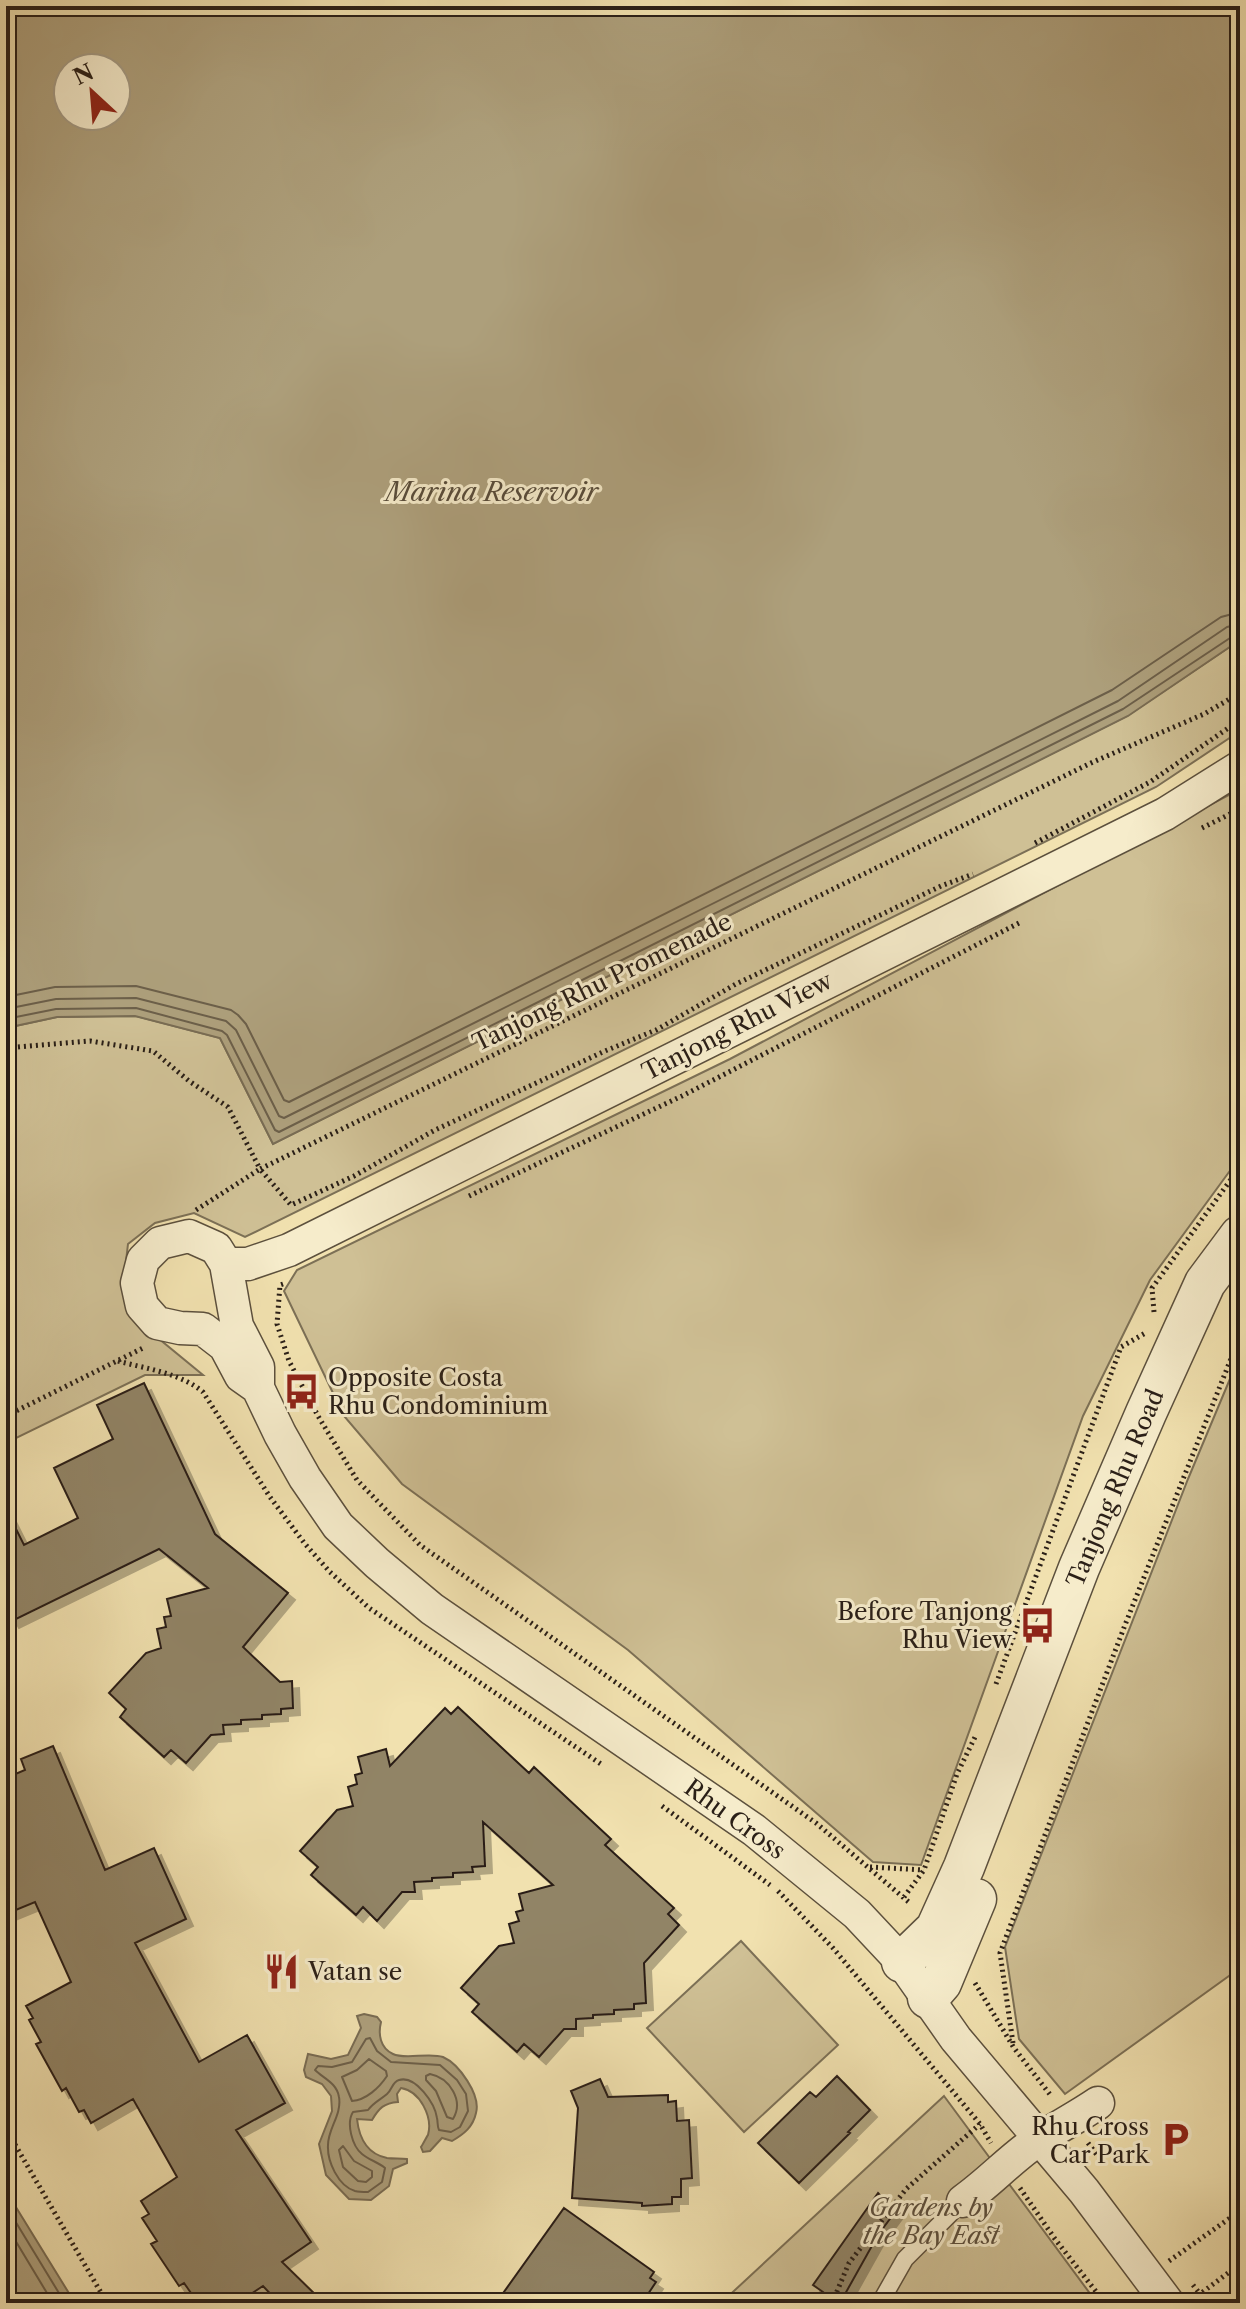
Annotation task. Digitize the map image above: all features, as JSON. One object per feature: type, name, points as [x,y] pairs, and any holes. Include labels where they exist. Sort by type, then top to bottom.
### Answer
[{"type":"street","name":"Tanjong Rhu View","points":[[226,1264],[248,1264],[289,1250],[1113,841],[1165,814],[1240,767]]},
{"type":"street","points":[[160,1243],[189,1236],[216,1248],[226,1264]]},
{"type":"street","name":"Tanjong Rhu Road","points":[[928,1998],[941,1983],[945,1942],[969,1853],[1079,1568],[1205,1283],[1240,1236]]},
{"type":"street","name":"Rhu Cross","points":[[160,1243],[143,1260],[137,1283],[142,1306],[157,1323],[203,1329],[225,1346],[241,1376],[258,1388]]},
{"type":"street","name":"Rhu Cross","points":[[226,1264],[237,1326],[258,1367],[258,1388],[305,1478],[338,1526],[432,1609],[754,1830],[857,1914],[902,1962],[956,2039],[1039,2140],[1084,2191],[1161,2267],[1179,2292]]},
{"type":"street","name":"Tanjong Rhu Road","points":[[902,1962],[945,1942],[1044,1726],[1089,1602],[1147,1477],[1179,1391],[1240,1269]]},
{"type":"street","points":[[963,2201],[1039,2140],[1098,2103]]},
{"type":"lane","points":[[880,2303],[905,2259],[963,2201]]},
{"type":"path","name":"Tanjong Rhu Promenade","points":[[160,1243],[196,1210],[260,1169],[1093,762],[1204,714],[1240,693]]},
{"type":"path","points":[[1032,845],[1150,782],[1240,720]]},
{"type":"path","points":[[1198,830],[1240,809]]},
{"type":"path","points":[[6,1048],[90,1041],[153,1051],[189,1081],[228,1107],[260,1169],[291,1205],[354,1176],[435,1130],[656,1030],[749,977],[941,886],[982,870]]},
{"type":"path","points":[[467,1197],[682,1096],[1031,916]]},
{"type":"path","points":[[992,1694],[1121,1347],[1146,1333],[1154,1319],[1152,1288],[1240,1167]]},
{"type":"path","points":[[293,1279],[280,1285],[277,1324],[289,1361],[357,1480],[420,1545],[816,1823],[904,1897],[970,1975],[1014,2048],[1109,2172]]},
{"type":"path","points":[[6,1416],[180,1328]]},
{"type":"path","points":[[1014,2048],[1000,1953],[1125,1625],[1240,1336]]},
{"type":"path","points":[[118,1361],[181,1379],[203,1392],[270,1497],[305,1544],[359,1599],[612,1771]]},
{"type":"path","points":[[904,1897],[924,1870],[957,1774],[982,1723]]},
{"type":"path","points":[[662,1806],[777,1889],[833,1948],[980,2124],[1004,2166],[1105,2303]]},
{"type":"path","points":[[869,1867],[924,1870]]},
{"type":"path","points":[[832,2303],[849,2263],[906,2189],[980,2124]]},
{"type":"path","points":[[6,2129],[107,2303]]},
{"type":"path","points":[[1111,2303],[1240,2211]]},
{"type":"path","points":[[1161,2267],[1164,2246]]},
{"type":"path","points":[[1188,2303],[1240,2264]]},
{"type":"path","points":[[1161,2267],[1181,2269]]},
{"type":"path","points":[[1179,2292],[1207,2303]]},
{"type":"green space","points":[[1240,640],[1240,731],[1156,787],[245,1237],[194,1213],[155,1223],[128,1244],[123,1287],[141,1324],[203,1375],[145,1375],[6,1443],[6,1028],[57,1017],[136,1016],[220,1038],[273,1144],[1127,716]]},
{"type":"green space","points":[[1240,789],[1240,1157],[1150,1280],[1083,1416],[921,1865],[873,1862],[628,1650],[402,1484],[344,1416],[284,1291],[297,1270],[730,1059]]},
{"type":"green space","points":[[1240,1355],[1240,1968],[1065,2094],[1019,2039],[1005,1947],[1188,1479]]},
{"type":"green space","points":[[741,1941],[838,2045],[744,2132],[647,2028]]},
{"type":"green space","name":"Gardens by the Bay East","points":[[944,2096],[1097,2303],[721,2303]]},
{"type":"water","name":"Marina Reservoir","points":[[6,6],[1240,6],[1240,640],[1128,716],[273,1144],[220,1038],[135,1016],[57,1017],[6,1028]]},
{"type":"water","points":[[357,2016],[377,2017],[381,2022],[381,2040],[393,2054],[443,2057],[456,2066],[472,2089],[477,2106],[473,2122],[464,2133],[452,2141],[442,2138],[430,2151],[423,2152],[421,2147],[428,2135],[429,2120],[424,2106],[408,2090],[401,2088],[397,2094],[398,2102],[382,2107],[372,2120],[357,2119],[362,2138],[374,2153],[387,2158],[407,2159],[407,2163],[393,2169],[389,2186],[371,2200],[349,2199],[326,2175],[319,2144],[332,2111],[331,2096],[322,2084],[306,2077],[304,2070],[308,2054],[331,2059],[348,2055],[361,2028]]},
{"type":"water","points":[[6,2191],[75,2303],[6,2303]]},
{"type":"building","points":[[144,1383],[215,1534],[288,1593],[243,1647],[280,1682],[292,1681],[293,1708],[281,1709],[281,1714],[262,1715],[262,1719],[223,1725],[224,1734],[211,1735],[186,1763],[171,1750],[164,1757],[120,1717],[126,1709],[109,1693],[146,1653],[161,1648],[157,1629],[166,1627],[164,1617],[171,1616],[167,1599],[208,1588],[159,1549],[12,1621],[6,1610],[6,1509],[24,1545],[78,1518],[54,1468],[113,1439],[97,1405]]},
{"type":"building","points":[[458,1707],[529,1773],[534,1767],[611,1839],[605,1845],[674,1908],[668,1914],[679,1925],[644,1963],[646,2003],[634,2004],[634,2009],[614,2010],[614,2014],[576,2019],[576,2029],[564,2029],[539,2057],[524,2044],[517,2052],[472,2012],[479,2004],[461,1988],[499,1946],[514,1943],[509,1924],[519,1921],[516,1912],[523,1910],[519,1894],[553,1885],[483,1822],[485,1866],[472,1867],[473,1872],[453,1873],[453,1877],[414,1882],[415,1892],[402,1892],[377,1921],[363,1907],[356,1915],[311,1875],[318,1867],[300,1851],[337,1810],[353,1806],[348,1787],[357,1784],[355,1775],[362,1773],[358,1757],[386,1749],[390,1766],[445,1708],[451,1714]]},
{"type":"building","points":[[53,1746],[105,1870],[154,1848],[186,1919],[135,1943],[199,2062],[247,2035],[285,2103],[236,2130],[311,2242],[282,2262],[324,2303],[279,2303],[263,2286],[237,2303],[198,2303],[184,2283],[179,2286],[151,2244],[157,2241],[142,2218],[149,2214],[141,2201],[177,2177],[133,2099],[91,2123],[84,2110],[79,2112],[66,2088],[62,2091],[36,2044],[41,2042],[29,2020],[33,2018],[26,2006],[71,1982],[35,1902],[6,1914],[6,1778],[25,1770],[21,1759]]},
{"type":"building","points":[[837,2076],[870,2110],[799,2183],[758,2143],[810,2092],[816,2097]]},
{"type":"building","points":[[600,2079],[608,2097],[668,2095],[668,2102],[676,2101],[677,2121],[689,2120],[692,2178],[681,2179],[681,2197],[672,2197],[672,2204],[642,2206],[642,2203],[572,2198],[578,2108],[571,2091]]},
{"type":"building","points":[[878,2193],[895,2212],[878,2235],[840,2303],[817,2303],[823,2292],[813,2285]]},
{"type":"building","points":[[564,2208],[654,2272],[650,2278],[656,2282],[642,2303],[496,2303]]},
{"type":"place","name":"Opposite Costa Rhu Condominium","points":[[302,1391]]},
{"type":"place","name":"Before Tanjong Rhu View","points":[[1038,1625]]},
{"type":"place","name":"Vatan se","points":[[282,1971]]},
{"type":"place","name":"Rhu Cross Car Park","points":[[1175,2140]]}]
